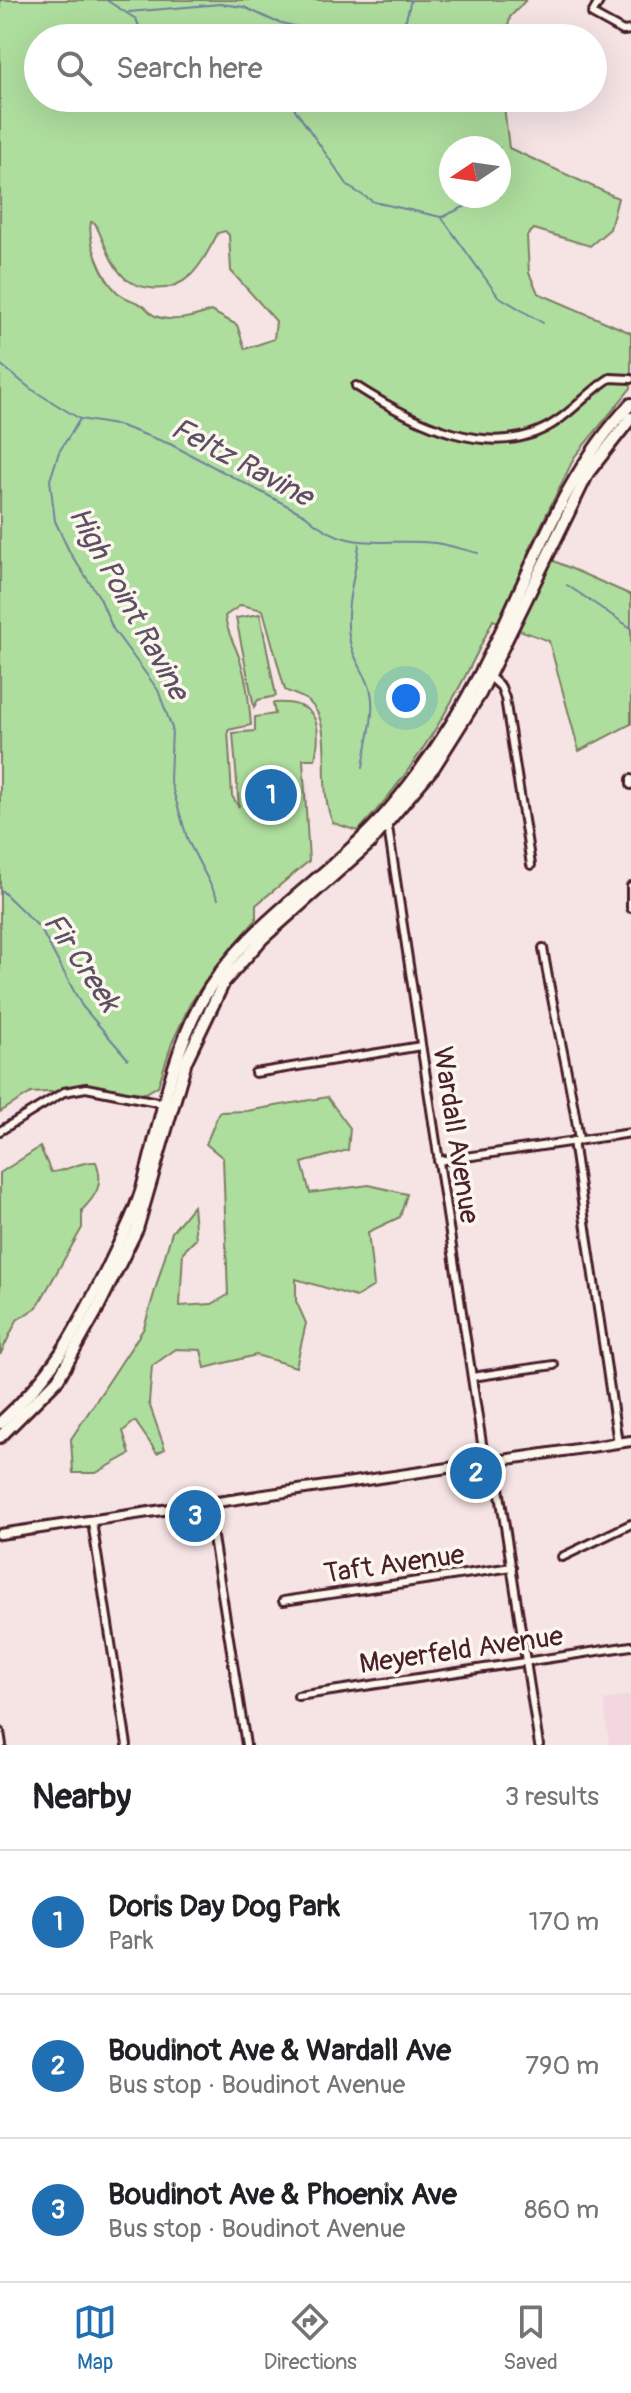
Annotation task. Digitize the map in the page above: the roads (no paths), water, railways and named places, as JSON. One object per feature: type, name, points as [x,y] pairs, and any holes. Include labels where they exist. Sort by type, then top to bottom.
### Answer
[{"type":"main road","points":[[486,673],[574,479],[599,440],[631,404]]},
{"type":"main road","points":[[0,1437],[58,1379],[90,1325],[137,1229],[191,1022],[210,986],[234,953],[386,819],[486,673],[588,473],[631,418]]},
{"type":"main road","points":[[0,1423],[35,1392],[74,1335],[130,1222],[169,1105]]},
{"type":"street","points":[[600,0],[592,14],[623,31],[631,30]]},
{"type":"street","points":[[356,386],[453,434],[492,439],[537,432],[558,421],[610,378],[620,375],[631,379]]},
{"type":"street","points":[[486,673],[501,687],[505,698],[531,865]]},
{"type":"street","name":"Wardall Avenue","points":[[386,819],[485,1463]]},
{"type":"street","points":[[631,886],[631,908]]},
{"type":"street","points":[[543,948],[556,1032],[570,1076],[576,1141],[618,1443]]},
{"type":"street","points":[[255,1073],[421,1046]]},
{"type":"street","points":[[0,1131],[64,1092],[86,1088],[169,1105]]},
{"type":"street","points":[[438,1161],[631,1133]]},
{"type":"street","points":[[472,1377],[554,1365]]},
{"type":"street","points":[[0,1534],[208,1506],[631,1441]]},
{"type":"street","points":[[495,1462],[539,1745]]},
{"type":"street","points":[[208,1506],[246,1745]]},
{"type":"street","points":[[92,1522],[127,1745]]},
{"type":"street","points":[[562,1557],[631,1524]]},
{"type":"street","name":"Taft Avenue","points":[[283,1601],[512,1567]]},
{"type":"street","name":"Meyerfeld Avenue","points":[[298,1696],[631,1646]]},
{"type":"street","points":[[0,1732],[2,1745]]},
{"type":"waterway","points":[[106,0],[136,19],[138,24]]},
{"type":"waterway","points":[[401,24],[406,19],[411,0]]},
{"type":"waterway","points":[[129,12],[220,4],[244,7],[286,24]]},
{"type":"waterway","points":[[297,112],[349,187],[374,202],[441,217]]},
{"type":"waterway","points":[[442,217],[462,208]]},
{"type":"waterway","points":[[442,218],[498,296],[543,323]]},
{"type":"waterway","name":"Feltz Ravine","points":[[0,364],[31,389],[80,419],[121,426],[170,444],[337,535],[367,542],[435,543],[478,553]]},
{"type":"waterway","name":"High Point Ravine","points":[[80,419],[59,452],[50,480],[55,521],[70,553],[100,598],[113,629],[158,690],[172,728],[170,780],[188,841],[218,899]]},
{"type":"waterway","points":[[359,544],[348,625],[352,650],[372,698],[372,717],[363,768]]},
{"type":"waterway","points":[[567,585],[631,628]]},
{"type":"waterway","name":"Fir Creek","points":[[0,889],[40,928],[82,1006],[128,1059]]},
{"type":"place","name":"Doris Day Dog Park","points":[[271,795]]},
{"type":"place","name":"Boudinot Ave & Wardall Ave","points":[[476,1473]]},
{"type":"place","name":"Boudinot Ave & Phoenix Ave","points":[[195,1516]]}]
